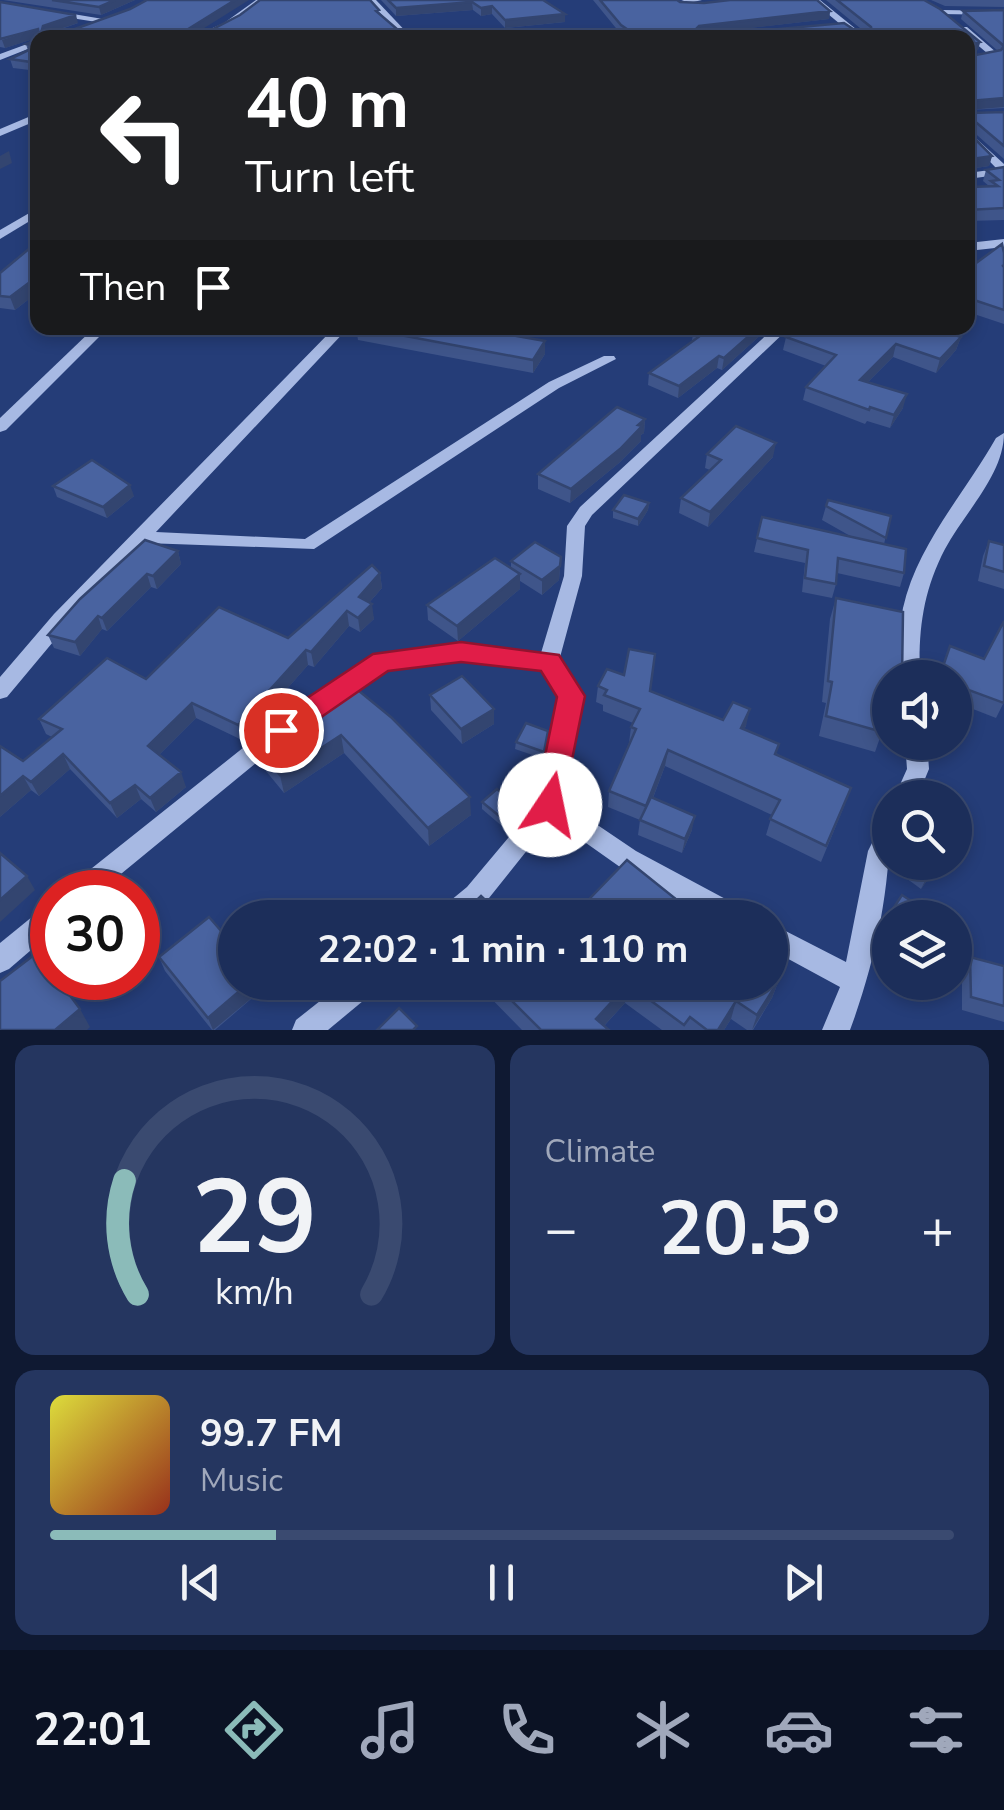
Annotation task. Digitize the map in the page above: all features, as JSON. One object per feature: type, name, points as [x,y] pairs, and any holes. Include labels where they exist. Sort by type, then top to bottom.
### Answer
[{"type":"street","points":[[214,30],[261,0]]},
{"type":"street","points":[[372,0],[400,30]]},
{"type":"street","points":[[680,3],[698,0]]},
{"type":"street","points":[[815,0],[853,30]]},
{"type":"street","points":[[926,4],[964,30]]},
{"type":"street","points":[[44,12],[104,21]]},
{"type":"street","points":[[942,12],[1004,13]]},
{"type":"street","points":[[73,30],[121,14]]},
{"type":"street","points":[[828,26],[846,24]]},
{"type":"street","points":[[975,39],[994,55],[975,57]]},
{"type":"street","points":[[0,56],[30,45]]},
{"type":"street","points":[[0,134],[30,120]]},
{"type":"street","points":[[975,141],[1004,170]]},
{"type":"street","points":[[975,175],[1004,170]]},
{"type":"street","points":[[0,235],[30,216]]},
{"type":"street","points":[[975,245],[1004,243]]},
{"type":"street","points":[[0,428],[94,335]]},
{"type":"street","points":[[0,691],[61,619],[334,335]]},
{"type":"street","points":[[471,900],[550,805],[571,696],[550,662],[573,576],[576,526],[586,511],[775,335]]},
{"type":"street","points":[[141,537],[308,545],[554,385],[609,360]]},
{"type":"street","points":[[908,660],[920,574],[1004,438]]},
{"type":"street","points":[[109,870],[281,730],[382,661],[461,652],[550,662]]},
{"type":"street","points":[[550,805],[628,858],[704,900]]},
{"type":"street","points":[[836,1030],[855,982],[874,880]]},
{"type":"street","points":[[0,960],[30,935]]},
{"type":"street","points":[[788,945],[855,982]]},
{"type":"street","points":[[306,1030],[344,1000]]},
{"type":"building","points":[[52,0],[115,0],[99,7]]},
{"type":"building","points":[[147,0],[235,0],[187,30],[72,30]]},
{"type":"building","points":[[260,0],[370,0],[379,10],[376,11],[397,29],[211,30]]},
{"type":"building","points":[[388,0],[543,0],[565,14],[505,20],[492,6],[481,8],[472,2],[396,8]]},
{"type":"building","points":[[600,0],[817,0],[830,11],[699,26],[695,30],[628,30]]},
{"type":"building","points":[[837,0],[924,0],[965,30],[872,30]]},
{"type":"building","points":[[0,2],[76,15],[43,26],[42,30],[0,39]]},
{"type":"building","points":[[1004,10],[1004,46],[963,11]]},
{"type":"building","points":[[844,23],[854,30],[767,30]]},
{"type":"building","points":[[1004,46],[1004,98],[975,100],[975,55]]},
{"type":"building","points":[[30,49],[30,62],[10,59]]},
{"type":"building","points":[[1004,112],[1004,146],[975,121],[975,113]]},
{"type":"building","points":[[975,139],[992,156],[975,159]]},
{"type":"building","points":[[1004,167],[1004,208],[975,210],[975,187],[998,186],[991,181],[999,180],[986,170]]},
{"type":"building","points":[[1002,244],[1004,310],[975,300],[975,264]]},
{"type":"building","points":[[30,248],[30,282],[10,297],[0,296],[0,273]]},
{"type":"building","points":[[400,335],[511,335],[545,341],[533,360]]},
{"type":"building","points":[[701,335],[750,335],[724,358],[719,356],[679,386],[649,373]]},
{"type":"building","points":[[786,337],[961,337],[940,359],[896,344],[860,380],[907,394],[894,415],[806,387],[836,355]]},
{"type":"building","points":[[617,407],[645,419],[620,449],[571,489],[538,474]]},
{"type":"building","points":[[736,426],[776,443],[710,512],[681,498],[721,460],[707,454]]},
{"type":"building","points":[[92,460],[130,485],[103,507],[53,486]]},
{"type":"building","points":[[624,495],[649,503],[638,519],[613,510]]},
{"type":"building","points":[[828,500],[891,516],[886,538],[826,506]]},
{"type":"building","points":[[762,517],[906,549],[904,573],[838,558],[836,584],[805,578],[808,550],[757,538]]},
{"type":"building","points":[[145,540],[178,551],[153,576],[147,574],[102,618],[98,616],[75,642],[48,635],[80,599]]},
{"type":"building","points":[[989,541],[1004,545],[1004,572],[984,566]]},
{"type":"building","points":[[535,542],[561,557],[560,566],[542,580],[511,561]]},
{"type":"building","points":[[495,558],[520,574],[457,626],[427,605]]},
{"type":"building","points":[[372,565],[380,573],[359,597],[372,604],[358,618],[347,611],[238,725],[192,703],[148,746],[181,772],[150,798],[135,785],[110,803],[63,754],[31,782],[23,776],[0,796],[0,746],[23,761],[62,729],[39,719],[107,658],[146,679],[219,607],[288,638]]},
{"type":"building","points":[[836,598],[903,612],[902,660],[872,660],[872,729],[826,716],[832,682],[828,681]]},
{"type":"building","points":[[1004,621],[1004,703],[972,691],[972,660],[945,660],[950,646],[984,659]]},
{"type":"building","points":[[629,649],[655,654],[650,691],[723,720],[733,702],[750,709],[741,728],[779,744],[775,754],[851,788],[826,846],[770,819],[780,800],[668,750],[646,806],[609,791],[636,729],[631,727],[640,709],[604,695],[607,690],[598,686],[607,669],[624,675]]},
{"type":"building","points":[[462,676],[494,709],[461,729],[430,695]]},
{"type":"building","points":[[353,686],[392,718],[470,797],[428,828],[341,735],[280,775],[256,747]]},
{"type":"building","points":[[526,723],[548,731],[544,752],[516,742]]},
{"type":"building","points":[[497,789],[518,806],[503,819],[482,802]]},
{"type":"building","points":[[651,797],[695,816],[685,839],[640,820]]},
{"type":"building","points":[[0,853],[27,876],[0,900]]},
{"type":"building","points":[[627,860],[677,900],[588,900]]},
{"type":"building","points":[[209,917],[218,927],[218,1000],[229,1000],[208,1018],[160,956]]},
{"type":"building","points":[[30,958],[30,1000],[73,1000],[80,1009],[55,1030],[0,1030],[0,981]]},
{"type":"building","points":[[972,958],[1004,966],[1004,1006],[972,997]]},
{"type":"building","points":[[511,1000],[613,1000],[596,1019],[609,1030],[541,1030]]},
{"type":"building","points":[[650,1000],[766,1000],[757,1015],[736,1001],[718,1030],[707,1030],[690,1017],[684,1025]]},
{"type":"building","points":[[399,1008],[417,1026],[413,1030],[377,1030]]},
{"type":"route","points":[[281,730],[382,661],[461,652],[550,662],[571,696],[550,805]]}]
